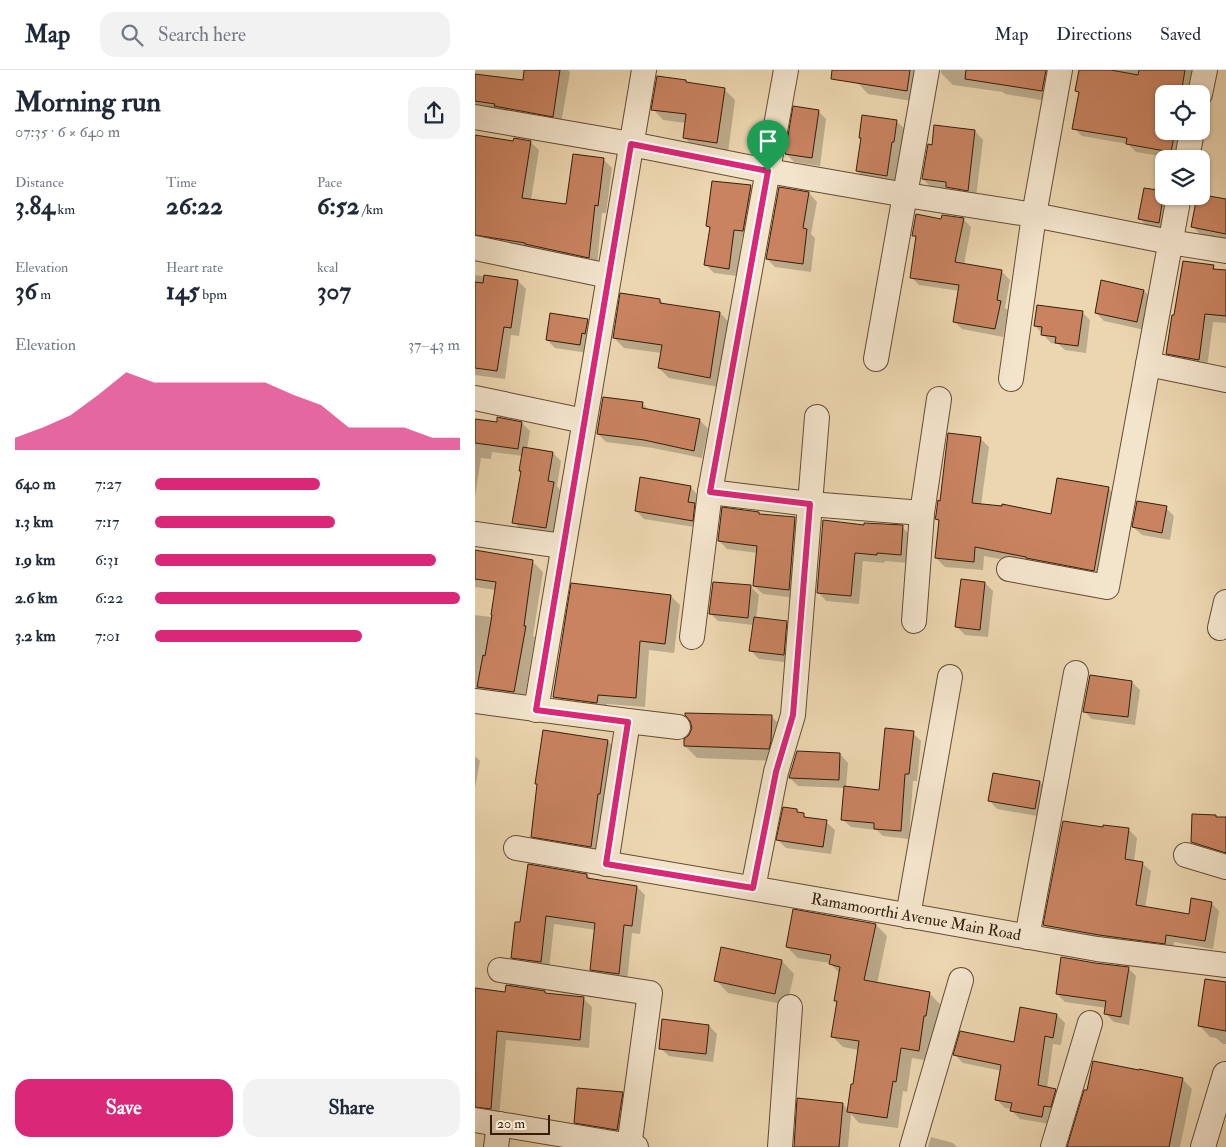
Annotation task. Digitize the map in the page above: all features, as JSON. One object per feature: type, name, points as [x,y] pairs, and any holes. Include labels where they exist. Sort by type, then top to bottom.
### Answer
[{"type":"street","points":[[536,710],[644,70]]},
{"type":"street","points":[[692,637],[710,492],[786,70]]},
{"type":"street","points":[[876,359],[927,70]]},
{"type":"street","points":[[1011,379],[1034,215],[1060,70]]},
{"type":"street","points":[[1202,85],[1205,70]]},
{"type":"street","points":[[475,118],[631,144],[768,171],[906,195],[1034,215],[1226,251]]},
{"type":"street","points":[[1009,569],[1107,587],[1177,205]]},
{"type":"street","points":[[475,248],[609,276]]},
{"type":"street","points":[[1148,364],[1226,380]]},
{"type":"street","points":[[475,398],[584,421]]},
{"type":"street","points":[[914,621],[922,513],[939,399]]},
{"type":"street","points":[[753,888],[776,772],[793,715],[817,417]]},
{"type":"street","points":[[710,492],[810,504],[922,513]]},
{"type":"street","points":[[475,534],[563,546]]},
{"type":"street","points":[[1220,628],[1226,602]]},
{"type":"street","points":[[1027,937],[1076,673]]},
{"type":"street","points":[[908,916],[950,677]]},
{"type":"street","points":[[475,701],[678,727]]},
{"type":"street","points":[[606,864],[628,722]]},
{"type":"street","name":"Ramamoorthi Avenue Main Road","points":[[516,848],[1097,949],[1226,965]]},
{"type":"street","points":[[1186,855],[1226,867]]},
{"type":"street","points":[[475,1120],[497,1136],[631,1147],[650,992],[500,970]]},
{"type":"street","points":[[912,1147],[961,980]]},
{"type":"street","points":[[780,1147],[790,1007]]},
{"type":"street","points":[[1053,1147],[1090,1023]]},
{"type":"street","points":[[1203,1147],[1225,1074]]},
{"type":"building","points":[[524,70],[560,70],[553,117],[475,101],[475,74],[523,80]]},
{"type":"building","points":[[832,70],[910,70],[907,91],[831,79]]},
{"type":"building","points":[[966,70],[1046,70],[1042,91],[965,79]]},
{"type":"building","points":[[1079,70],[1111,70],[1138,75],[1139,70],[1185,70],[1182,85],[1155,85],[1155,140],[1173,140],[1171,150],[1160,150],[1126,144],[1127,138],[1072,129],[1079,92],[1075,91]]},
{"type":"building","points":[[657,76],[725,88],[717,143],[683,138],[686,114],[651,110]]},
{"type":"building","points":[[793,106],[819,110],[812,158],[785,154]]},
{"type":"building","points":[[862,115],[897,120],[887,176],[856,171]]},
{"type":"building","points":[[934,125],[975,130],[968,191],[946,187],[946,182],[922,179],[928,144],[932,145]]},
{"type":"building","points":[[475,135],[513,141],[514,138],[531,141],[522,198],[566,204],[573,154],[604,158],[598,206],[595,205],[589,258],[525,243],[475,235]]},
{"type":"building","points":[[712,181],[751,185],[743,231],[734,230],[729,269],[704,265],[710,227],[706,226]]},
{"type":"building","points":[[779,187],[809,192],[803,228],[807,229],[803,264],[766,259]]},
{"type":"building","points":[[1144,188],[1155,190],[1155,205],[1162,205],[1159,223],[1138,219]]},
{"type":"building","points":[[1210,196],[1226,199],[1226,234],[1191,227],[1195,205],[1210,205]]},
{"type":"building","points":[[916,214],[941,219],[942,215],[964,218],[955,262],[1002,270],[997,300],[1001,301],[995,329],[953,322],[959,285],[910,278],[916,236],[912,236]]},
{"type":"building","points":[[1183,261],[1214,265],[1213,269],[1226,270],[1226,316],[1205,314],[1199,360],[1166,354]]},
{"type":"building","points":[[484,275],[518,280],[511,328],[504,327],[497,371],[475,368],[475,282],[483,283]]},
{"type":"building","points":[[1101,280],[1144,290],[1137,322],[1095,313]]},
{"type":"building","points":[[620,293],[660,299],[660,303],[720,312],[710,378],[658,368],[662,345],[613,338]]},
{"type":"building","points":[[1037,305],[1083,311],[1078,346],[1055,343],[1056,337],[1041,335],[1042,327],[1034,326]]},
{"type":"building","points":[[550,313],[588,319],[585,334],[582,333],[580,345],[546,340]]},
{"type":"building","points":[[603,397],[643,402],[642,408],[700,419],[694,451],[644,440],[597,434]]},
{"type":"building","points":[[497,417],[522,422],[518,449],[475,443],[475,419],[497,422]]},
{"type":"building","points":[[948,433],[981,437],[972,503],[1002,506],[1002,504],[1051,514],[1057,478],[1109,487],[1094,571],[975,547],[974,562],[935,558],[939,520],[935,519],[938,500],[940,501]]},
{"type":"building","points":[[523,447],[553,452],[548,481],[554,482],[546,528],[512,523]]},
{"type":"building","points":[[640,477],[691,486],[688,502],[695,503],[693,521],[635,511]]},
{"type":"building","points":[[1137,501],[1167,506],[1162,533],[1132,527]]},
{"type":"building","points":[[722,507],[759,512],[759,514],[795,517],[789,590],[753,586],[757,546],[718,541]]},
{"type":"building","points":[[823,520],[864,525],[864,523],[903,525],[901,555],[855,553],[851,596],[817,593]]},
{"type":"building","points":[[475,550],[533,560],[524,626],[526,626],[514,692],[477,687],[483,655],[485,656],[496,582],[475,579]]},
{"type":"building","points":[[961,579],[985,582],[980,630],[955,627]]},
{"type":"building","points":[[713,582],[751,585],[748,618],[709,614]]},
{"type":"building","points":[[571,583],[671,595],[665,644],[640,641],[636,698],[598,695],[597,703],[553,697]]},
{"type":"building","points":[[754,617],[787,621],[784,655],[749,651]]},
{"type":"building","points":[[1090,675],[1132,681],[1128,717],[1083,712]]},
{"type":"building","points":[[685,713],[772,715],[769,749],[684,746],[684,739],[689,735],[692,728]]},
{"type":"building","points":[[885,728],[914,731],[909,774],[905,774],[901,831],[874,829],[874,823],[841,820],[844,786],[879,790]]},
{"type":"building","points":[[543,730],[608,740],[591,847],[531,837],[537,784],[535,784]]},
{"type":"building","points":[[797,751],[840,753],[839,780],[789,778]]},
{"type":"building","points":[[993,773],[1040,781],[1035,809],[988,801]]},
{"type":"building","points":[[783,807],[797,809],[797,812],[804,813],[804,817],[827,820],[823,847],[776,840]]},
{"type":"building","points":[[1192,814],[1226,817],[1226,853],[1191,842]]},
{"type":"building","points":[[1063,821],[1103,827],[1103,825],[1129,828],[1125,859],[1143,862],[1136,905],[1189,914],[1191,898],[1212,902],[1205,941],[1166,935],[1165,944],[1043,925]]},
{"type":"building","points":[[528,864],[587,874],[587,878],[637,886],[632,926],[624,925],[619,974],[590,970],[595,923],[546,916],[541,962],[511,958],[515,922],[520,922]]},
{"type":"building","points":[[793,909],[876,924],[864,980],[930,992],[919,1051],[901,1048],[896,1082],[893,1081],[887,1118],[847,1112],[859,1041],[831,1037],[837,1001],[834,1001],[840,967],[829,964],[831,955],[786,947]]},
{"type":"building","points":[[721,947],[782,960],[775,994],[714,981]]},
{"type":"building","points":[[1061,957],[1129,967],[1121,1017],[1104,1014],[1106,1001],[1056,994]]},
{"type":"building","points":[[1205,979],[1226,982],[1226,1031],[1198,1026]]},
{"type":"building","points":[[506,985],[545,991],[545,993],[584,997],[580,1040],[497,1031],[491,1109],[475,1107],[475,988],[505,992]]},
{"type":"building","points":[[1020,1007],[1057,1014],[1053,1038],[1045,1036],[1038,1085],[1056,1089],[1051,1107],[1044,1106],[1042,1117],[1010,1111],[1012,1103],[995,1100],[1001,1065],[953,1055],[960,1031],[1014,1042]]},
{"type":"building","points":[[662,1019],[709,1025],[706,1054],[659,1049]]},
{"type":"building","points":[[1093,1061],[1183,1078],[1169,1147],[1067,1147],[1084,1090],[1087,1090]]},
{"type":"building","points":[[577,1088],[623,1092],[617,1130],[574,1123]]},
{"type":"building","points":[[797,1098],[843,1103],[839,1147],[794,1147]]},
{"type":"route","points":[[631,144],[768,171],[710,492],[810,504],[793,715],[776,772],[753,888],[606,864],[628,722],[536,710],[631,144]]}]
